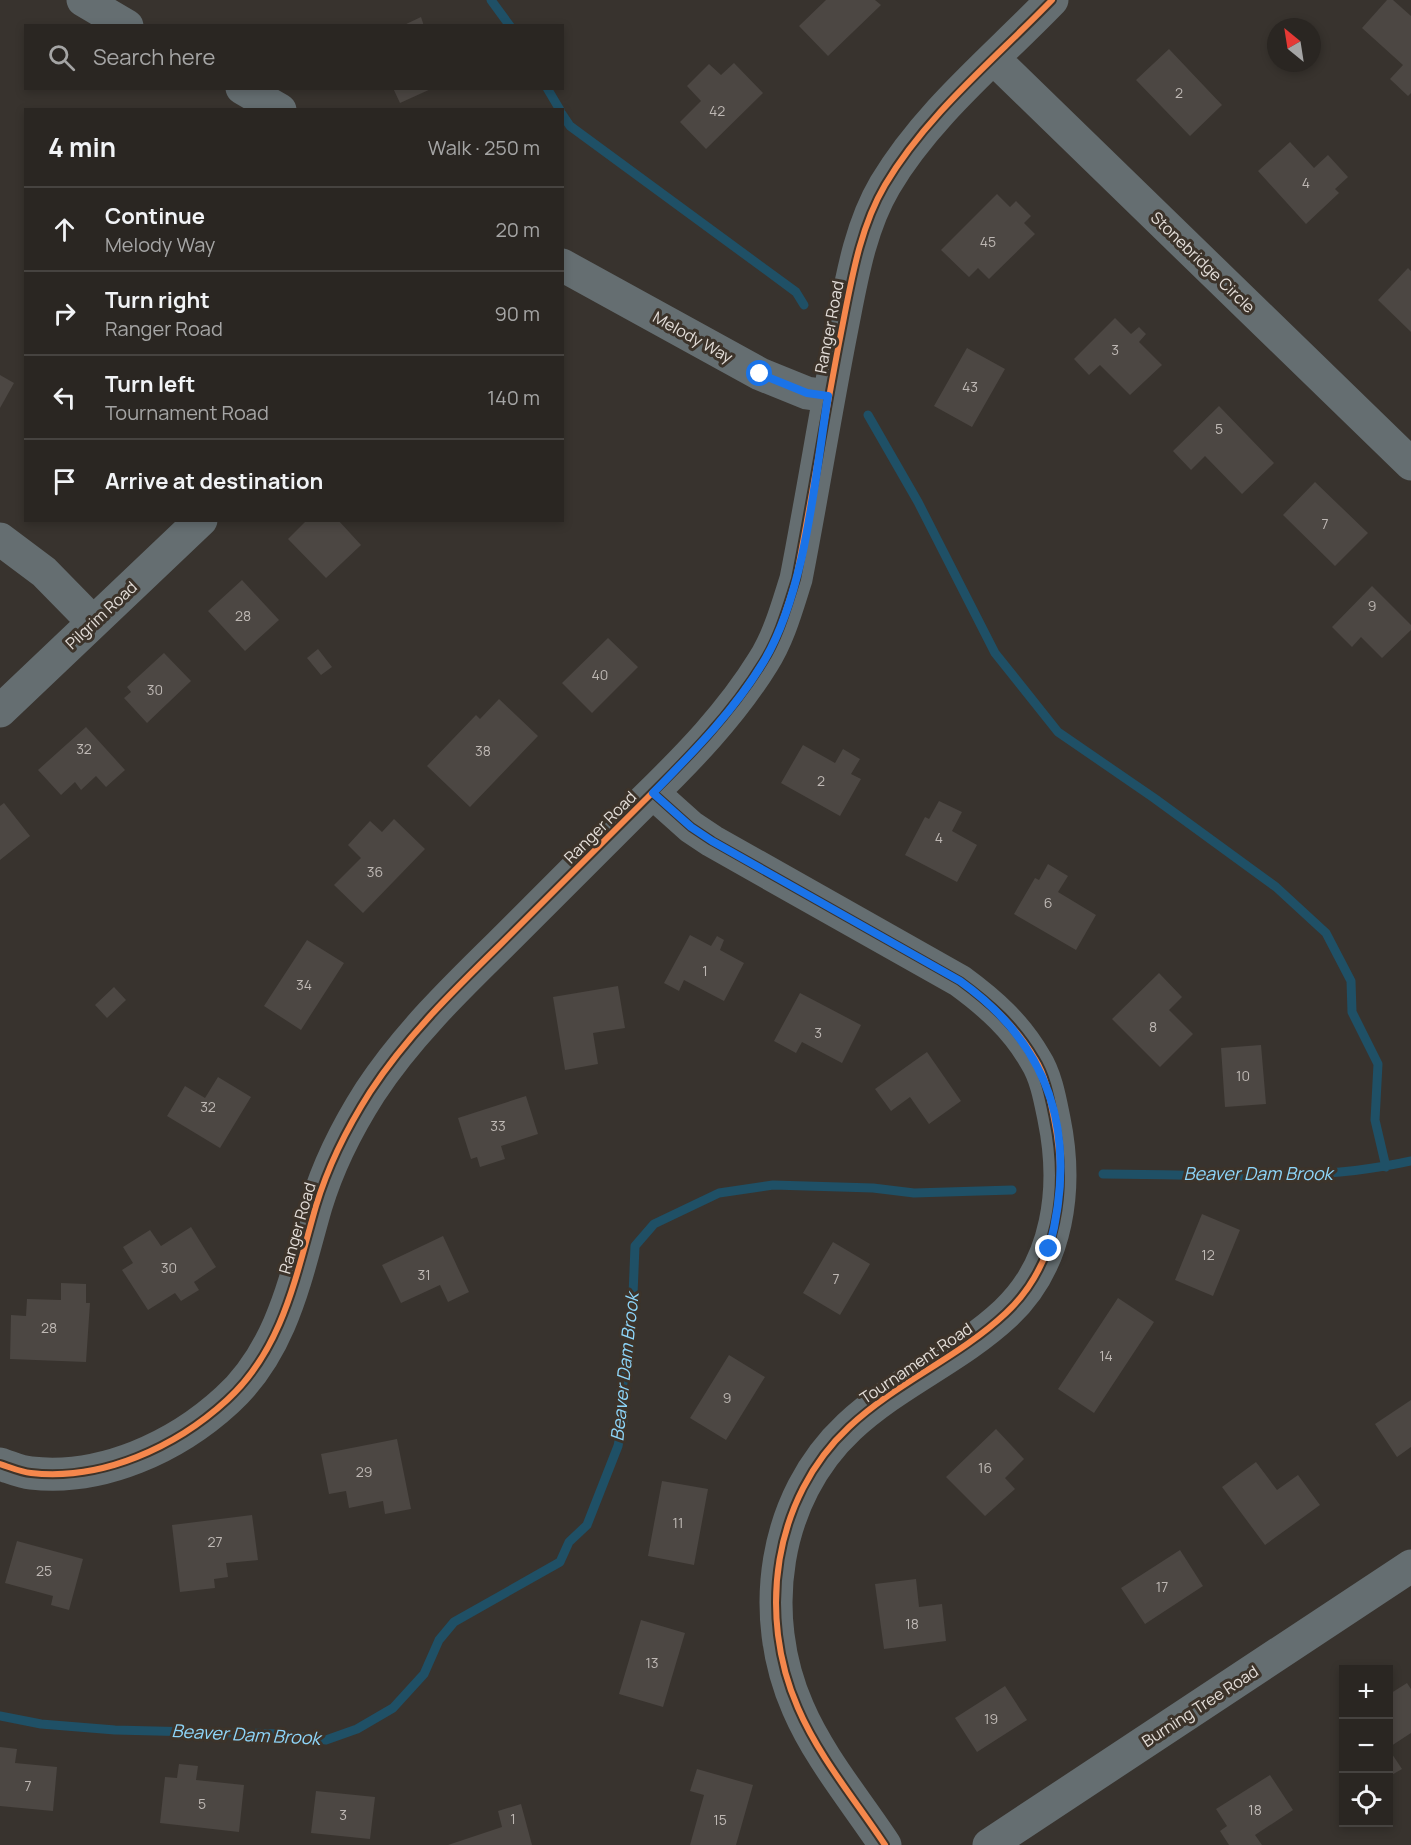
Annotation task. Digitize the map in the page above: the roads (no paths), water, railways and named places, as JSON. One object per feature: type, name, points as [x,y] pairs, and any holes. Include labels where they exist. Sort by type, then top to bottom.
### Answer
[{"type":"street","points":[[83,0],[124,24]]},
{"type":"street","name":"Ranger Road","points":[[0,1464],[29,1473],[74,1473],[118,1464],[161,1447],[198,1425],[230,1398],[254,1368],[276,1332],[293,1293],[316,1205],[330,1165],[371,1091],[434,1012],[717,726],[765,658],[784,615],[796,579],[828,396],[856,260],[868,222],[884,186],[908,151],[936,117],[1052,0]]},
{"type":"street","name":"Stonebridge Circle","points":[[994,59],[1411,464]]},
{"type":"street","points":[[245,90],[277,108]]},
{"type":"street","name":"Melody Way","points":[[564,266],[760,374],[807,393],[828,396]]},
{"type":"street","name":"Pilgrim Road","points":[[0,711],[199,522]]},
{"type":"street","points":[[0,539],[44,572],[93,622]]},
{"type":"street","name":"Tournament Road","points":[[653,793],[691,827],[712,841],[960,981],[989,1001],[1014,1027],[1037,1061],[1050,1098],[1058,1137],[1061,1173],[1059,1211],[1049,1249],[1032,1283],[1009,1311],[981,1336],[876,1404],[847,1429],[822,1458],[804,1491],[788,1525],[778,1563],[774,1600],[776,1635],[788,1682],[799,1711],[822,1751],[885,1845]]},
{"type":"street","name":"Burning Tree Road","points":[[989,1845],[1411,1566]]},
{"type":"waterway","points":[[491,0],[509,24]]},
{"type":"waterway","points":[[548,90],[559,108]]},
{"type":"waterway","points":[[564,117],[570,126],[796,292],[804,305]]},
{"type":"waterway","points":[[868,415],[918,502],[995,653],[1058,732],[1154,798],[1276,887],[1326,933],[1351,981],[1352,1012],[1378,1064],[1375,1120],[1386,1167]]},
{"type":"waterway","name":"Beaver Dam Brook","points":[[1103,1174],[1296,1175],[1334,1173],[1411,1161]]},
{"type":"waterway","name":"Beaver Dam Brook","points":[[0,1716],[41,1724],[115,1730],[282,1734],[326,1740],[357,1729],[393,1708],[424,1674],[439,1640],[454,1622],[560,1562],[569,1542],[587,1525],[618,1446],[624,1417],[620,1394],[627,1368],[632,1319],[635,1246],[654,1224],[719,1193],[773,1185],[873,1188],[914,1193],[1012,1190]]}]
